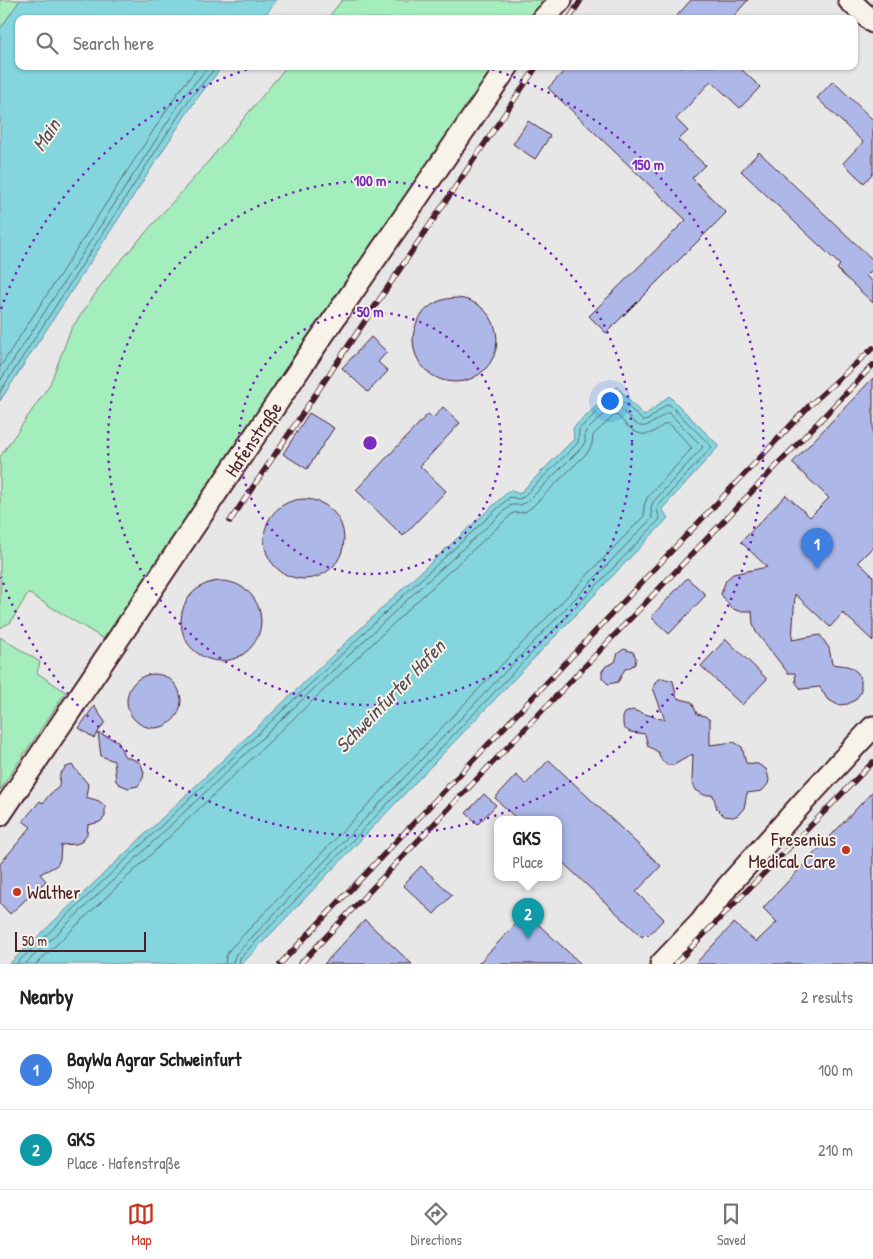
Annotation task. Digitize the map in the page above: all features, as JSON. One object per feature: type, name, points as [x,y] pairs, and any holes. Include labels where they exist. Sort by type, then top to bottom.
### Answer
[{"type":"street","points":[[547,15],[562,0]]},
{"type":"street","points":[[849,0],[873,22]]},
{"type":"street","name":"Hafenstraße","points":[[0,815],[302,366],[505,70]]},
{"type":"street","points":[[661,964],[701,922],[728,886],[753,858],[873,728]]},
{"type":"green space","points":[[0,0],[20,0],[0,29]]},
{"type":"green space","points":[[342,0],[547,0],[536,15],[330,15]]},
{"type":"green space","points":[[284,70],[494,70],[104,639],[28,593],[11,622],[0,628],[0,457],[50,384],[71,329],[109,274],[207,163]]},
{"type":"green space","points":[[0,637],[40,662],[37,673],[66,692],[0,790]]},
{"type":"water","name":"Main","points":[[20,0],[277,0],[265,15],[15,15],[15,70],[220,70],[195,101],[0,401],[0,29]]},
{"type":"water","name":"Schweinfurter Hafen","points":[[617,387],[644,416],[669,396],[719,446],[662,509],[668,518],[242,964],[9,964],[402,589],[510,490],[519,494],[574,439],[573,428]]},
{"type":"building","points":[[691,0],[748,0],[735,15],[678,15]]},
{"type":"building","points":[[565,70],[742,70],[760,87],[740,108],[711,81],[676,119],[688,131],[678,140],[705,165],[692,178],[726,213],[606,333],[589,316],[686,220],[548,88]]},
{"type":"building","points":[[833,81],[873,120],[873,173],[864,183],[843,163],[863,142],[817,98]]},
{"type":"building","points":[[528,121],[550,136],[535,159],[513,144]]},
{"type":"building","points":[[759,152],[873,260],[873,269],[866,276],[873,282],[873,303],[837,269],[840,265],[741,171]]},
{"type":"building","points":[[455,298],[471,301],[485,310],[494,324],[497,340],[494,356],[485,370],[471,379],[455,382],[439,379],[425,370],[416,356],[413,340],[416,324],[425,310],[439,301]]},
{"type":"building","points":[[371,337],[387,352],[378,362],[388,371],[368,392],[342,368]]},
{"type":"building","points":[[873,378],[873,547],[858,562],[873,576],[873,641],[843,613],[830,627],[795,594],[792,640],[820,635],[829,648],[832,664],[852,668],[858,673],[861,680],[861,692],[855,700],[848,704],[838,705],[827,699],[820,687],[801,689],[796,683],[795,673],[788,673],[756,632],[752,611],[739,611],[731,608],[721,594],[726,580],[733,574],[767,567],[741,542],[786,495],[810,517],[829,498],[792,463]]},
{"type":"building","points":[[443,407],[460,423],[420,466],[446,491],[403,536],[356,490],[428,414],[433,418]]},
{"type":"building","points":[[309,413],[334,428],[307,469],[283,454]]},
{"type":"building","points":[[296,499],[312,499],[333,510],[344,531],[344,547],[333,568],[312,579],[296,579],[282,573],[270,561],[264,547],[264,531],[270,517],[282,505]]},
{"type":"building","points":[[687,578],[706,595],[669,634],[651,617]]},
{"type":"building","points":[[221,581],[236,584],[249,593],[258,606],[261,621],[258,636],[249,649],[236,658],[221,661],[206,658],[193,649],[184,636],[181,621],[184,606],[193,593],[206,584]]},
{"type":"building","points":[[726,639],[767,679],[742,705],[701,666]]},
{"type":"building","points":[[624,649],[633,652],[636,658],[635,664],[625,669],[618,682],[608,684],[602,678],[602,671],[606,666],[615,662],[618,653]]},
{"type":"building","points":[[154,674],[164,676],[173,682],[179,691],[181,701],[179,711],[173,720],[164,726],[154,728],[144,726],[135,720],[129,711],[127,701],[129,691],[135,682],[144,676]]},
{"type":"building","points":[[662,678],[673,681],[677,698],[692,702],[697,714],[705,716],[710,720],[710,745],[734,742],[742,747],[746,763],[758,764],[766,769],[769,779],[768,784],[762,791],[747,793],[744,808],[738,815],[733,817],[724,816],[717,809],[713,795],[704,795],[696,790],[692,782],[693,754],[674,765],[667,765],[662,761],[658,752],[648,746],[645,734],[630,732],[624,728],[623,717],[625,713],[632,710],[665,720],[653,688],[656,681]]},
{"type":"building","points":[[94,706],[105,722],[94,738],[79,728]]},
{"type":"building","points":[[98,733],[118,741],[124,756],[141,764],[144,773],[138,786],[128,788],[116,781],[114,761],[101,756]]},
{"type":"building","points":[[549,760],[661,866],[636,892],[664,919],[648,936],[646,933],[642,937],[562,862],[562,816],[514,816],[495,798],[516,775],[526,784]]},
{"type":"building","points":[[72,765],[88,784],[86,797],[99,801],[105,806],[105,817],[100,822],[88,825],[87,834],[81,842],[61,845],[58,864],[40,874],[46,881],[10,914],[0,903],[0,864],[31,827],[23,821],[40,801],[43,803],[59,787],[60,774],[66,767]]},
{"type":"building","name":"Fresenius Medical Care","points":[[873,791],[873,964],[695,964],[734,923],[756,942],[777,922],[763,908]]},
{"type":"building","points":[[484,794],[496,805],[478,824],[466,813]]},
{"type":"building","points":[[421,866],[452,895],[434,914],[403,885]]},
{"type":"building","points":[[526,913],[581,964],[478,964]]},
{"type":"building","points":[[365,920],[412,964],[324,964]]},
{"type":"railway","points":[[572,15],[581,0]]},
{"type":"railway","points":[[230,521],[534,70]]},
{"type":"railway","points":[[280,964],[809,406],[873,348]]},
{"type":"railway","points":[[300,964],[873,365]]},
{"type":"railway","points":[[675,964],[873,762]]},
{"type":"place","name":"BayWa Agrar Schweinfurt","points":[[817,569]]},
{"type":"place","name":"Fresenius Medical Care","points":[[846,850]]},
{"type":"place","name":"Walther","points":[[17,892]]},
{"type":"place","name":"GKS","points":[[528,939]]}]
